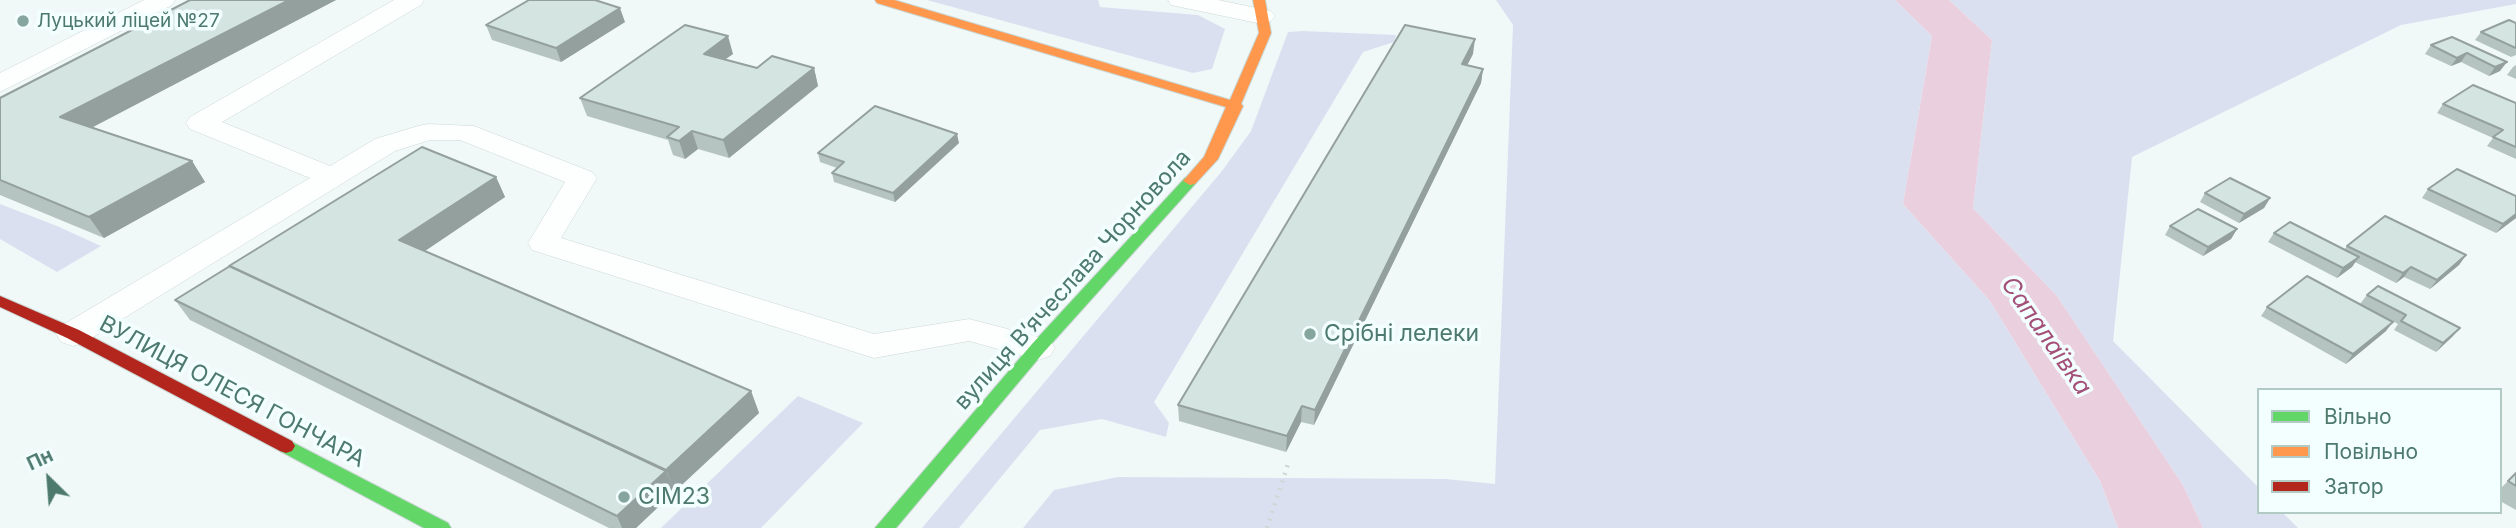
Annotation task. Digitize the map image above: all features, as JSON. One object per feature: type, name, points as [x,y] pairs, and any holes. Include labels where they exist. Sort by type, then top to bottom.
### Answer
[{"type":"street","points":[[881,0],[1236,106]]},
{"type":"street","name":"вулиця Вʼячеслава Чорновола","points":[[884,528],[1038,348],[1211,159],[1236,106],[1265,33],[1260,8]]},
{"type":"street","name":"ВУЛИЦЯ ОЛЕСЯ ГОНЧАРА","points":[[0,301],[73,334],[441,528]]},
{"type":"lane","points":[[0,84],[163,0]]},
{"type":"lane","points":[[332,177],[200,123],[412,0]]},
{"type":"lane","points":[[1180,0],[1260,8]]},
{"type":"lane","points":[[73,334],[385,145],[428,132],[464,132],[582,178],[543,243],[874,346],[969,330],[1038,348]]},
{"type":"path","points":[[1267,528],[1288,464]]},
{"type":"shaded area","points":[[927,0],[1098,0],[1100,7],[1198,15],[1225,29],[1212,69],[1193,73]]},
{"type":"shaded area","points":[[1496,0],[1895,0],[1932,36],[1903,204],[1990,301],[2100,481],[2118,528],[1023,528],[1054,490],[1118,477],[1446,479],[1495,484],[1513,25]]},
{"type":"shaded area","points":[[1949,0],[2516,0],[2516,4],[2401,25],[2132,157],[2113,341],[2257,486],[2257,514],[2284,514],[2298,528],[2203,528],[2183,485],[2057,296],[1973,208],[1992,40]]},
{"type":"shaded area","points":[[1288,32],[1396,35],[1394,42],[1363,52],[1154,402],[1169,423],[1166,437],[1102,419],[1040,430],[959,528],[922,528],[1222,171],[1251,131]]},
{"type":"shaded area","points":[[0,204],[101,246],[57,272],[0,239]]},
{"type":"shaded area","points":[[798,396],[863,423],[761,528],[661,528]]},
{"type":"water","name":"Сапалаївка","points":[[1895,0],[1949,0],[1992,40],[1973,208],[2057,296],[2183,485],[2203,528],[2118,528],[2100,481],[1990,301],[1903,204],[1932,36]]},
{"type":"building","points":[[190,0],[289,0],[60,117],[192,161],[89,217],[0,180],[0,98]]},
{"type":"building","points":[[529,0],[595,0],[620,8],[556,48],[486,25]]},
{"type":"building","points":[[2509,20],[2516,23],[2516,48],[2481,32]]},
{"type":"building","points":[[685,25],[728,36],[704,54],[757,68],[772,56],[814,68],[723,140],[692,131],[679,141],[667,137],[679,127],[580,98]]},
{"type":"building","points":[[1405,25],[1475,39],[1462,64],[1483,69],[1315,410],[1302,406],[1287,436],[1178,405]]},
{"type":"building","points":[[2452,37],[2507,62],[2495,67],[2467,53],[2457,58],[2431,45]]},
{"type":"building","points":[[2473,85],[2516,103],[2516,147],[2493,137],[2503,130],[2443,104]]},
{"type":"building","points":[[875,106],[957,134],[893,193],[832,173],[844,162],[818,153]]},
{"type":"building","points":[[422,147],[496,177],[399,240],[751,391],[666,470],[229,266]]},
{"type":"building","points":[[2457,169],[2516,196],[2516,214],[2503,224],[2428,189]]},
{"type":"building","points":[[2230,178],[2270,198],[2244,214],[2205,193]]},
{"type":"building","points":[[2198,209],[2237,229],[2208,247],[2170,226]]},
{"type":"building","points":[[2385,216],[2466,255],[2437,280],[2411,267],[2403,273],[2347,246]]},
{"type":"building","points":[[2290,222],[2359,257],[2343,268],[2274,233]]},
{"type":"building","points":[[230,266],[666,471],[617,516],[175,300]]},
{"type":"building","points":[[2307,276],[2393,322],[2353,354],[2267,307]]},
{"type":"building","points":[[2378,286],[2460,328],[2443,343],[2401,321],[2406,315],[2367,295]]},
{"type":"building","points":[[2516,473],[2516,486],[2508,481]]},
{"type":"traffic: fast","points":[[885,528],[1038,348],[1190,181]]},
{"type":"traffic: fast","points":[[286,446],[441,528]]},
{"type":"traffic: slow","points":[[881,0],[1236,106]]},
{"type":"traffic: slow","points":[[1190,181],[1211,159],[1265,33],[1259,0]]},
{"type":"traffic: jam","points":[[0,301],[73,334],[286,446]]},
{"type":"place","name":"Луцький ліцей №27","points":[[23,21]]},
{"type":"place","name":"Срібні лелеки","points":[[1310,334]]},
{"type":"place","name":"СІМ23","points":[[624,497]]}]
